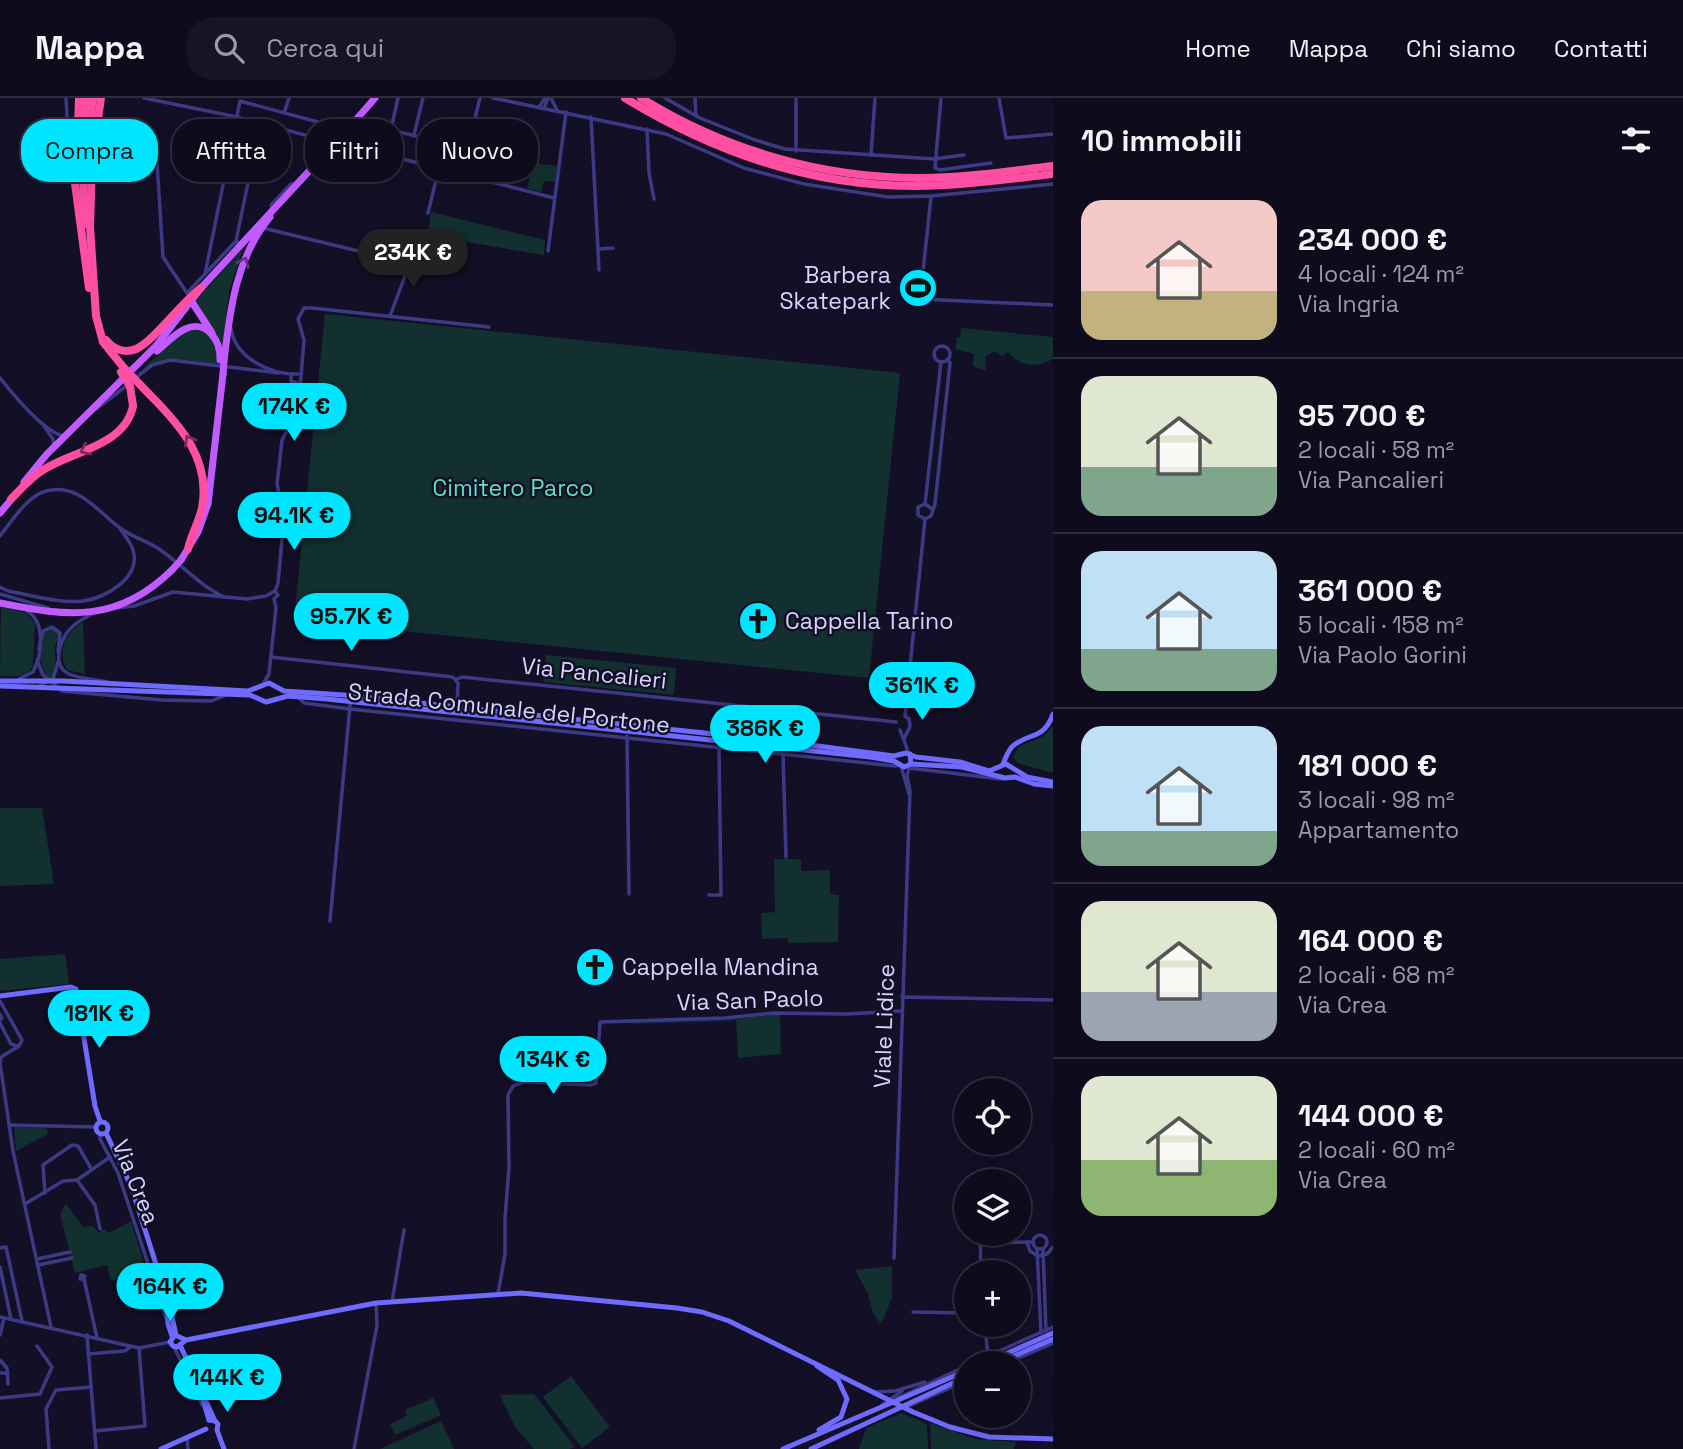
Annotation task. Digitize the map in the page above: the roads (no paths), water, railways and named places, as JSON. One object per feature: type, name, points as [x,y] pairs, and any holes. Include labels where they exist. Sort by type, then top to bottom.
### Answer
[{"type":"highway","points":[[79,98],[76,139],[80,222]]},
{"type":"highway","points":[[86,98],[82,147],[85,247],[94,330],[104,352],[183,430],[192,446],[200,465],[203,497],[188,549]]},
{"type":"highway","points":[[11,499],[43,470],[115,435],[126,424],[132,406],[132,390],[99,331],[90,227],[87,143],[93,98]]},
{"type":"highway","points":[[90,227],[92,161],[102,98]]},
{"type":"highway","points":[[625,98],[669,124],[711,144],[758,162],[814,176],[866,184],[915,186],[1053,174]]},
{"type":"highway","points":[[641,98],[685,123],[730,143],[782,160],[830,171],[866,176],[921,178],[1053,166]]},
{"type":"highway","points":[[75,182],[85,247]]},
{"type":"highway","points":[[93,268],[102,331],[107,342],[118,350],[129,351],[139,347],[201,288]]},
{"type":"main road","points":[[358,119],[375,98]]},
{"type":"main road","points":[[363,119],[381,98]]},
{"type":"main road","points":[[201,288],[238,243],[305,174]]},
{"type":"main road","points":[[0,602],[72,614],[94,613],[114,608],[145,593],[181,559],[198,532],[208,504],[222,385],[222,360],[232,299],[241,268],[262,228],[305,180]]},
{"type":"main road","points":[[137,367],[189,297],[220,346],[222,360]]},
{"type":"main road","points":[[0,513],[65,436],[137,367],[185,329],[197,327],[213,333]]},
{"type":"main road","points":[[0,602],[41,610]]},
{"type":"street","points":[[66,98],[67,119]]},
{"type":"street","points":[[144,98],[305,128]]},
{"type":"street","points":[[284,113],[289,98]]},
{"type":"street","points":[[393,119],[398,98]]},
{"type":"street","points":[[414,135],[423,98]]},
{"type":"street","points":[[475,119],[480,98]]},
{"type":"street","points":[[493,98],[666,134],[744,168],[804,184],[888,197],[931,196],[1053,184]]},
{"type":"street","points":[[538,107],[548,98]]},
{"type":"street","points":[[544,108],[548,98]]},
{"type":"street","points":[[548,98],[559,111]]},
{"type":"street","points":[[665,98],[696,116],[755,140],[796,151],[934,159],[964,155]]},
{"type":"street","points":[[695,98],[696,116]]},
{"type":"street","points":[[796,98],[796,151]]},
{"type":"street","points":[[871,155],[875,98]]},
{"type":"street","points":[[941,98],[934,159],[937,170],[991,163]]},
{"type":"street","points":[[999,98],[1006,138],[1053,134]]},
{"type":"street","points":[[205,274],[240,101],[306,119]]},
{"type":"street","points":[[548,251],[566,112]]},
{"type":"street","points":[[591,117],[599,270]]},
{"type":"street","points":[[647,130],[649,173],[654,199]]},
{"type":"street","points":[[403,132],[417,136]]},
{"type":"street","points":[[158,179],[163,257],[189,297],[205,274],[238,243],[248,182]]},
{"type":"street","points":[[428,213],[436,182]]},
{"type":"street","points":[[494,182],[554,198]]},
{"type":"street","points":[[931,196],[919,299],[1053,305]]},
{"type":"street","points":[[262,228],[400,261],[424,244]]},
{"type":"street","points":[[598,249],[613,248]]},
{"type":"street","points":[[390,316],[405,276],[400,261]]},
{"type":"street","points":[[232,299],[231,330],[238,349],[250,359],[279,373]]},
{"type":"street","points":[[114,608],[134,606],[173,592],[247,599],[270,595],[275,591],[284,524],[284,509],[277,487],[282,440],[295,416],[299,393],[304,340],[298,319],[301,311],[308,308],[489,327]]},
{"type":"street","points":[[925,504],[920,506],[917,512],[920,518],[925,519],[931,516],[935,504],[950,363],[948,350],[940,347],[934,355],[941,362]]},
{"type":"street","points":[[941,362],[948,359]]},
{"type":"street","points":[[83,419],[145,370],[164,360],[279,373],[299,379]]},
{"type":"street","points":[[925,504],[941,362]]},
{"type":"street","points":[[291,375],[291,381],[299,379]]},
{"type":"street","points":[[0,378],[43,424],[57,435],[65,436]]},
{"type":"street","points":[[43,424],[53,439],[54,448]]},
{"type":"street","points":[[0,536],[36,495],[57,489],[65,490],[80,495],[120,528],[159,549],[206,587],[224,597]]},
{"type":"street","points":[[925,504],[932,509]]},
{"type":"street","points":[[900,765],[905,754],[906,730],[910,726],[905,716],[925,519]]},
{"type":"street","points":[[0,587],[8,591],[77,601],[108,592],[127,578],[134,566],[133,548],[120,528]]},
{"type":"street","points":[[274,599],[278,595],[275,591]]},
{"type":"street","points":[[0,594],[72,614]]},
{"type":"street","points":[[259,698],[261,686],[269,674],[271,657],[276,608],[270,595]]},
{"type":"street","points":[[0,683],[30,675],[35,669],[39,625],[32,614],[19,607]]},
{"type":"street","points":[[59,654],[68,631],[94,613]]},
{"type":"street","points":[[38,652],[44,631],[52,626],[60,633],[59,660],[55,676],[38,686]]},
{"type":"street","name":"Via Pancalieri","points":[[271,657],[457,679],[462,677],[896,722]]},
{"type":"street","points":[[37,660],[41,672],[60,689]]},
{"type":"street","points":[[59,660],[64,670],[70,674],[120,684]]},
{"type":"street","points":[[0,683],[60,689],[226,695],[259,698],[266,702],[275,698],[277,691],[269,674]]},
{"type":"street","points":[[457,679],[457,713]]},
{"type":"street","points":[[8,681],[247,691],[274,685]]},
{"type":"street","name":"Strada Comunale del Portone","points":[[274,685],[284,691],[627,732],[719,742],[905,754],[960,762],[989,771],[1001,766],[1011,768],[1027,778],[1053,784]]},
{"type":"street","name":"Strada Comunale del Portone","points":[[297,697],[304,704],[350,709],[457,713],[861,756],[900,765]]},
{"type":"street","name":"Strada Comunale del Portone","points":[[275,698],[351,699]]},
{"type":"street","points":[[330,921],[351,699]]},
{"type":"street","points":[[1005,777],[1001,766],[1008,753],[1016,744],[1043,731],[1053,714]]},
{"type":"street","points":[[904,741],[896,722],[905,716]]},
{"type":"street","points":[[900,730],[906,730]]},
{"type":"street","points":[[627,732],[629,894]]},
{"type":"street","points":[[709,895],[721,895],[719,742]]},
{"type":"street","name":"Strada Comunale del Portone","points":[[719,742],[783,754],[938,767],[1053,784]]},
{"type":"street","points":[[1005,777],[1011,768],[1008,753]]},
{"type":"street","points":[[783,754],[786,857]]},
{"type":"street","points":[[905,754],[912,759],[910,765]]},
{"type":"street","name":"Strada Comunale del Portone","points":[[847,761],[861,756]]},
{"type":"street","name":"Viale Lidice","points":[[900,765],[909,795]]},
{"type":"street","name":"Viale Lidice","points":[[894,1258],[910,788],[907,776],[910,765]]},
{"type":"street","points":[[13,1044],[22,1042],[0,999],[71,986],[76,989],[101,1132]]},
{"type":"street","points":[[902,997],[1053,1000]]},
{"type":"street","name":"Via San Paolo","points":[[498,1294],[505,1254],[510,1144],[508,1095],[513,1086],[524,1082],[596,1083],[600,1022],[725,1018],[773,1013],[846,1014],[902,1011]]},
{"type":"street","points":[[0,1014],[0,1022],[13,1044]]},
{"type":"street","points":[[19,1037],[13,1037],[13,1044],[0,1060],[9,1125],[51,1327]]},
{"type":"street","points":[[9,1125],[101,1132],[108,1125],[100,1121]]},
{"type":"street","name":"Via Crea","points":[[101,1132],[117,1153],[131,1186],[178,1341],[205,1410],[212,1421]]},
{"type":"street","name":"Via Crea","points":[[101,1132],[100,1139],[127,1197],[168,1324],[212,1421]]},
{"type":"street","points":[[45,1193],[43,1165],[72,1145],[78,1146],[92,1170]]},
{"type":"street","points":[[25,1205],[64,1181],[77,1180],[110,1157]]},
{"type":"street","points":[[77,1180],[95,1205],[100,1228]]},
{"type":"street","points":[[391,1302],[404,1230]]},
{"type":"street","points":[[1040,1249],[1050,1242],[1041,1235],[1035,1237],[1033,1242],[1040,1249],[1041,1333]]},
{"type":"street","points":[[1028,1246],[1030,1251],[1040,1255]]},
{"type":"street","points":[[0,1248],[6,1247],[22,1321]]},
{"type":"street","points":[[1040,1255],[1053,1247]]},
{"type":"street","points":[[37,1259],[70,1252]]},
{"type":"street","points":[[1040,1255],[1046,1331]]},
{"type":"street","points":[[38,1265],[72,1258]]},
{"type":"street","points":[[0,1267],[11,1319]]},
{"type":"street","points":[[84,1279],[97,1338]]},
{"type":"street","points":[[0,1335],[2,1317],[139,1348],[376,1303],[498,1294],[543,1294],[702,1312],[738,1325],[924,1417],[981,1436],[1053,1439]]},
{"type":"street","name":"Via Crea","points":[[166,1298],[168,1324]]},
{"type":"street","points":[[354,1449],[377,1325],[376,1303]]},
{"type":"street","points":[[913,1312],[954,1313]]},
{"type":"street","points":[[1000,1351],[1053,1327]]},
{"type":"street","points":[[1012,1351],[1053,1333]]},
{"type":"street","points":[[87,1335],[96,1449]]},
{"type":"street","points":[[1028,1351],[1053,1341]]},
{"type":"street","points":[[1031,1352],[1053,1341]]},
{"type":"street","points":[[0,1398],[40,1394],[51,1367],[37,1346]]},
{"type":"street","points":[[88,1354],[125,1351],[130,1346]]},
{"type":"street","points":[[94,1431],[145,1426],[139,1348]]},
{"type":"street","points":[[0,1360],[7,1368],[8,1384]]},
{"type":"street","points":[[811,1437],[841,1417],[847,1398],[838,1380],[819,1369],[816,1363]]},
{"type":"street","points":[[0,1373],[8,1373]]},
{"type":"street","points":[[874,1392],[906,1388],[954,1373]]},
{"type":"street","points":[[783,1449],[954,1374]]},
{"type":"street","points":[[891,1401],[931,1381]]},
{"type":"street","points":[[811,1449],[954,1384]]},
{"type":"street","points":[[904,1407],[954,1385]]},
{"type":"street","points":[[49,1449],[46,1409],[56,1390],[91,1387]]},
{"type":"street","points":[[891,1401],[906,1388]]},
{"type":"street","name":"Via Crea","points":[[201,1392],[205,1410]]},
{"type":"street","points":[[920,1402],[919,1409],[924,1417]]},
{"type":"street","points":[[161,1449],[187,1437],[212,1430],[218,1426],[212,1421],[206,1423],[212,1430],[224,1449]]},
{"type":"street","points":[[187,1437],[188,1449]]},
{"type":"waterway","points":[[632,1023],[735,1020]]},
{"type":"place","name":"Barbera Skatepark","points":[[918,288]]},
{"type":"place","name":"Cappella Tarino","points":[[758,621]]},
{"type":"place","name":"Cappella Mandina","points":[[595,967]]},
{"type":"park label","name":"Cimitero Parco","points":[[513,488]]}]
